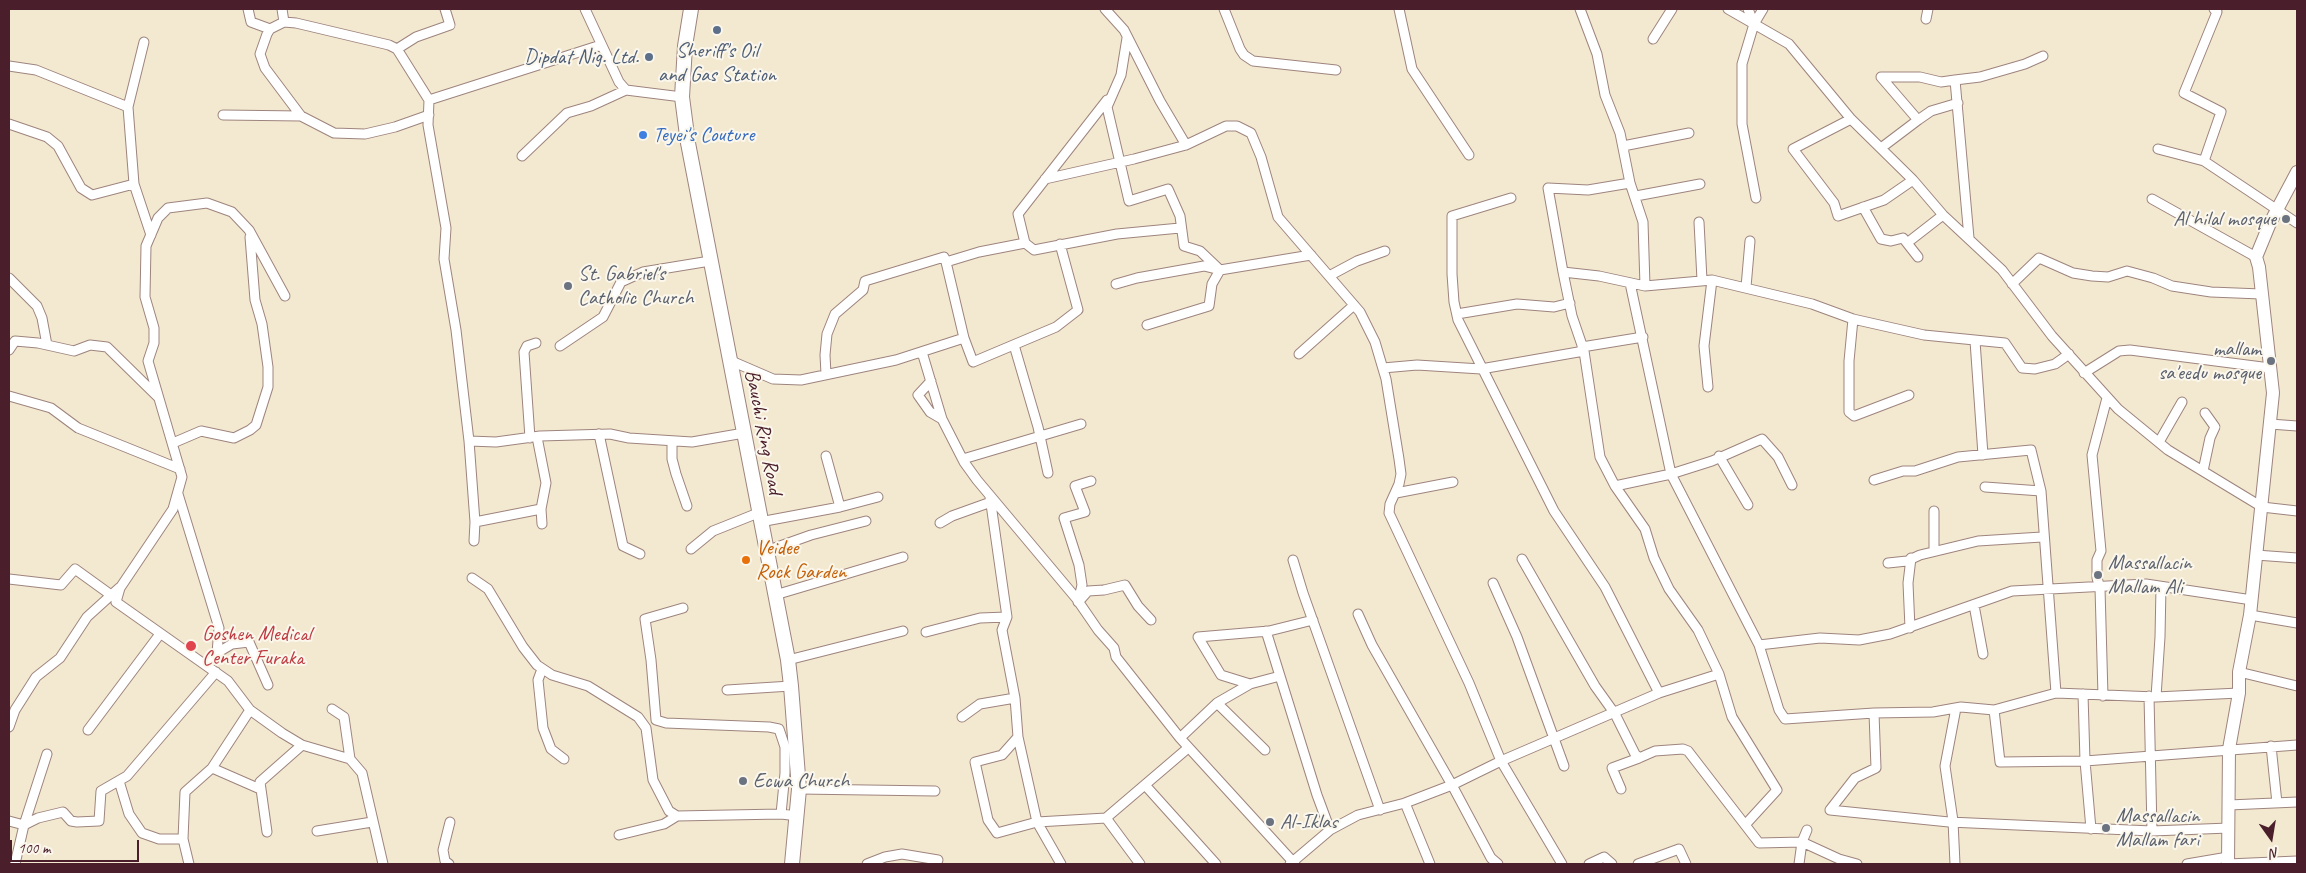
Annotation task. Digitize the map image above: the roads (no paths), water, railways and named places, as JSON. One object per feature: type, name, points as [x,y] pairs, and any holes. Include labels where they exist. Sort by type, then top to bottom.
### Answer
[{"type":"main road","name":"Bauchi Ring Road","points":[[691,9],[685,46],[682,97],[694,183],[792,686],[799,789],[798,816],[792,864]]},
{"type":"street","points":[[248,9],[251,22],[270,29]]},
{"type":"street","points":[[282,9],[284,22]]},
{"type":"street","points":[[397,49],[416,37],[450,24],[445,9]]},
{"type":"street","points":[[585,9],[619,82],[626,90]]},
{"type":"street","points":[[1105,9],[1124,30],[1160,101],[1186,145]]},
{"type":"street","points":[[1224,9],[1240,49],[1244,55],[1253,61],[1336,70]]},
{"type":"street","points":[[1398,9],[1412,69],[1469,155]]},
{"type":"street","points":[[1580,9],[1596,54],[1605,95],[1620,133],[1630,183],[1636,196],[1643,222],[1646,286]]},
{"type":"street","points":[[1653,39],[1672,9]]},
{"type":"street","points":[[1728,9],[1789,44],[1851,119],[1913,180],[1943,215],[1970,238],[2002,270],[2052,336],[2107,398],[2159,442],[2203,471],[2262,506],[2297,511]]},
{"type":"street","points":[[1748,9],[1754,24]]},
{"type":"street","points":[[1756,198],[1742,116],[1742,64],[1754,24],[1763,9]]},
{"type":"street","points":[[1926,19],[1928,9]]},
{"type":"street","points":[[2204,161],[2221,112],[2184,93],[2217,10]]},
{"type":"street","points":[[429,115],[395,127],[365,134],[334,134],[301,116],[265,68],[260,54],[266,34],[270,29],[284,22],[389,44],[397,49],[429,100],[429,115],[438,186],[446,228],[444,259],[456,330],[469,441],[475,522],[474,542]]},
{"type":"street","points":[[1127,38],[1121,75],[1107,107],[1129,201],[1168,189],[1180,216],[1180,228],[1184,246],[1200,251],[1220,270]]},
{"type":"street","points":[[144,42],[128,107],[134,184],[151,235]]},
{"type":"street","points":[[429,100],[601,44]]},
{"type":"street","points":[[1918,120],[1881,76],[1920,77],[1941,82],[1980,77],[2025,64],[2043,56]]},
{"type":"street","points":[[9,66],[36,70],[128,107]]},
{"type":"street","points":[[1955,80],[1970,238]]},
{"type":"street","points":[[522,156],[566,113],[591,106],[626,90],[682,97]]},
{"type":"street","points":[[1112,94],[1018,214],[1025,244],[1034,250],[1060,244],[1095,240],[1117,234],[1180,228]]},
{"type":"street","points":[[1881,148],[1931,111],[1958,103]]},
{"type":"street","points":[[223,116],[301,116]]},
{"type":"street","points":[[1851,119],[1793,149],[1834,203],[1838,216],[1884,200],[1913,180]]},
{"type":"street","points":[[9,124],[47,137],[58,146],[81,188],[92,195],[134,184]]},
{"type":"street","points":[[1045,180],[1120,163],[1186,145],[1226,126],[1237,126],[1251,133],[1261,156],[1278,217],[1360,312],[1375,342],[1383,368],[1400,459],[1401,474],[1396,493],[1390,504],[1389,513],[1469,683],[1501,761],[1562,864]]},
{"type":"street","points":[[1623,146],[1689,133]]},
{"type":"street","points":[[2158,149],[2204,161],[2297,223]]},
{"type":"street","points":[[2256,257],[2276,209],[2297,172]]},
{"type":"street","points":[[1630,183],[1588,190],[1548,188],[1563,272],[1583,349],[1600,457],[1615,486],[1645,529],[1654,558],[1669,589],[1698,630],[1719,674],[1732,717],[1773,786],[1778,790],[1745,825]]},
{"type":"street","points":[[1636,196],[1700,184]]},
{"type":"street","points":[[1511,198],[1452,216],[1452,274],[1457,314],[1481,369],[1554,512],[1605,587],[1660,693]]},
{"type":"street","points":[[2152,199],[2256,257],[2260,267],[2261,294],[2273,393],[2252,600],[2239,672],[2239,693],[2229,749],[2228,862]]},
{"type":"street","points":[[285,296],[249,230],[232,212],[208,203],[168,208],[158,218],[146,246],[145,297],[154,328],[154,343],[148,361],[182,478],[173,509],[120,588],[116,602],[228,681],[250,710],[302,745],[350,759]]},
{"type":"street","points":[[1863,207],[1881,239],[1891,241],[1903,238],[1918,257]]},
{"type":"street","points":[[1907,243],[1943,215]]},
{"type":"street","points":[[1699,222],[1702,280]]},
{"type":"street","points":[[172,444],[201,431],[234,438],[256,425],[268,387],[268,367],[262,324],[256,300],[249,230]]},
{"type":"street","points":[[1746,287],[1750,241]]},
{"type":"street","points":[[946,262],[979,252],[1025,244]]},
{"type":"street","points":[[826,374],[827,334],[835,314],[862,290],[865,281],[944,257],[964,338],[973,362],[1056,326],[1078,310],[1060,244]]},
{"type":"street","points":[[1329,276],[1357,261],[1385,251]]},
{"type":"street","points":[[1116,284],[1137,278],[1204,266],[1220,270],[1311,255]]},
{"type":"street","points":[[2012,284],[2039,258],[2073,273],[2108,277],[2127,271],[2153,278],[2172,286],[2211,292],[2261,294]]},
{"type":"street","points":[[560,346],[604,317],[621,282],[643,272],[710,261]]},
{"type":"street","points":[[1147,325],[1209,306],[1212,284],[1220,270]]},
{"type":"street","points":[[1563,272],[1646,286],[1712,280],[1746,287],[1812,304],[1853,319],[1924,335],[2005,343],[2022,368],[2036,369],[2055,364],[2069,354]]},
{"type":"street","points":[[9,278],[37,306],[42,318],[47,345]]},
{"type":"street","points":[[1708,387],[1704,346],[1712,280]]},
{"type":"street","points":[[1630,283],[1671,474],[1759,645],[1779,710],[1784,719],[1874,713],[1932,712],[1956,708],[1994,710],[2056,693],[2103,696],[2239,693]]},
{"type":"street","points":[[1457,314],[1517,304],[1554,307],[1570,303]]},
{"type":"street","points":[[1299,354],[1354,305]]},
{"type":"street","points":[[1853,319],[1849,361],[1850,412],[1854,416],[1909,395]]},
{"type":"street","points":[[1383,368],[1417,365],[1481,369],[1642,336]]},
{"type":"street","points":[[729,360],[773,379],[801,380],[896,360],[964,338]]},
{"type":"street","points":[[9,350],[14,341],[74,351],[90,345],[107,347],[160,399]]},
{"type":"street","points":[[1975,341],[1983,455]]},
{"type":"street","points":[[536,343],[527,346],[524,352],[534,437],[546,483],[541,509],[542,524]]},
{"type":"street","points":[[1014,345],[1048,473]]},
{"type":"street","points":[[2084,374],[2119,350],[2270,368]]},
{"type":"street","points":[[922,352],[942,419],[963,459],[990,499],[1078,602],[1114,648],[1116,657],[1188,748],[1292,863],[1330,830],[1358,815],[1406,803],[1452,785],[1501,761],[1660,693],[1719,674]]},
{"type":"street","points":[[931,381],[918,395],[930,412],[942,419]]},
{"type":"street","points":[[9,396],[51,408],[78,428],[180,469]]},
{"type":"street","points":[[2103,696],[2100,588],[2097,578],[2097,560],[2101,551],[2092,454],[2107,398]]},
{"type":"street","points":[[2159,442],[2182,402]]},
{"type":"street","points":[[2203,471],[2210,438],[2215,427],[2204,413]]},
{"type":"street","points":[[963,459],[1081,424]]},
{"type":"street","points":[[2270,424],[2297,426]]},
{"type":"street","points":[[469,441],[496,442],[534,437],[610,434],[672,442],[692,442],[744,432]]},
{"type":"street","points":[[599,434],[623,546],[640,554]]},
{"type":"street","points":[[1615,486],[1671,474],[1712,461],[1719,456],[1762,439],[1778,457],[1792,485]]},
{"type":"street","points":[[672,442],[676,474],[687,506]]},
{"type":"street","points":[[1874,480],[1903,471],[1915,471],[1958,457],[2031,450],[2040,491],[2046,589],[2056,693]]},
{"type":"street","points":[[826,456],[840,507]]},
{"type":"street","points":[[1719,456],[1748,505]]},
{"type":"street","points":[[1078,602],[1082,585],[1079,565],[1064,518],[1085,512],[1075,486],[1091,481]]},
{"type":"street","points":[[1396,493],[1453,482]]},
{"type":"street","points":[[1985,488],[2040,491]]},
{"type":"street","points":[[178,494],[219,628],[217,654]]},
{"type":"street","points":[[691,549],[713,532],[759,517],[840,507],[878,497]]},
{"type":"street","points":[[940,523],[990,499]]},
{"type":"street","points":[[990,499],[1007,617],[1002,630],[1015,698],[1018,737],[1037,822],[1060,864]]},
{"type":"street","points":[[475,522],[541,509]]},
{"type":"street","points":[[1934,511],[1934,552]]},
{"type":"street","points":[[766,551],[811,535],[866,521]]},
{"type":"street","points":[[1888,563],[1907,561],[1911,558],[1978,541],[2042,537]]},
{"type":"street","points":[[2256,555],[2297,558]]},
{"type":"street","points":[[775,595],[903,557]]},
{"type":"street","points":[[1910,628],[1908,583],[1911,558]]},
{"type":"street","points":[[1522,559],[1594,686],[1614,714],[1635,754],[1639,758]]},
{"type":"street","points":[[1293,560],[1312,620],[1380,810]]},
{"type":"street","points":[[9,579],[62,585],[75,569],[111,595]]},
{"type":"street","points":[[472,578],[488,589],[523,647],[542,669],[552,675],[588,686],[638,717],[646,728],[653,780],[669,811],[677,816]]},
{"type":"street","points":[[1493,583],[1517,637],[1564,766]]},
{"type":"street","points":[[1078,602],[1088,591],[1104,590],[1125,584],[1138,606],[1151,620]]},
{"type":"street","points":[[1759,645],[1820,638],[1859,640],[1890,634],[2012,591],[2100,588],[2146,584],[2252,600]]},
{"type":"street","points":[[2152,832],[2152,696],[2160,637],[2161,587]]},
{"type":"street","points":[[9,727],[12,708],[36,677],[60,658],[87,617],[120,588]]},
{"type":"street","points":[[1974,605],[1983,654]]},
{"type":"street","points":[[683,608],[645,619],[651,660],[656,720],[666,724],[769,727],[779,729],[785,747],[785,773],[781,814]]},
{"type":"street","points":[[1358,614],[1372,645],[1495,863]]},
{"type":"street","points":[[2250,615],[2297,623]]},
{"type":"street","points":[[926,632],[980,618],[1007,617]]},
{"type":"street","points":[[1250,684],[1221,675],[1198,637],[1266,631],[1312,620]]},
{"type":"street","points":[[788,660],[903,631]]},
{"type":"street","points":[[1266,631],[1330,830]]},
{"type":"street","points":[[88,730],[160,634]]},
{"type":"street","points":[[208,666],[217,654],[232,644],[249,642],[268,685]]},
{"type":"street","points":[[542,669],[538,680],[543,728],[551,749],[564,759]]},
{"type":"street","points":[[9,821],[24,825],[38,818],[63,812],[71,820],[77,822],[99,821],[101,791],[127,776],[216,672]]},
{"type":"street","points":[[2239,672],[2297,686]]},
{"type":"street","points":[[1180,738],[1217,703],[1250,684],[1280,676]]},
{"type":"street","points":[[727,690],[792,686]]},
{"type":"street","points":[[2083,694],[2085,761],[2091,829]]},
{"type":"street","points":[[962,717],[980,704],[1015,698]]},
{"type":"street","points":[[1217,703],[1265,750]]},
{"type":"street","points":[[1954,864],[1953,821],[1945,766],[1956,708]]},
{"type":"street","points":[[332,709],[344,717],[350,759],[362,773],[383,864]]},
{"type":"street","points":[[189,864],[183,839],[185,792],[191,784],[212,768],[250,710]]},
{"type":"street","points":[[1994,710],[2000,762],[2085,761],[2297,745]]},
{"type":"street","points":[[1874,713],[1876,768],[1855,778],[1830,810],[1949,822],[2152,832],[2229,828]]},
{"type":"street","points":[[1018,737],[1002,755],[975,762],[988,820],[997,833],[1037,822],[1106,818],[1188,748]]},
{"type":"street","points":[[267,832],[260,782],[302,745]]},
{"type":"street","points":[[2271,746],[2277,803]]},
{"type":"street","points":[[1621,789],[1612,768],[1655,751],[1683,749],[1688,751],[1759,843],[1802,842],[1838,859],[1858,864]]},
{"type":"street","points":[[15,864],[24,825],[47,754]]},
{"type":"street","points":[[212,768],[260,789]]},
{"type":"street","points":[[119,780],[129,814],[142,833],[159,839],[183,839]]},
{"type":"street","points":[[1145,785],[1216,864]]},
{"type":"street","points":[[799,789],[935,791]]},
{"type":"street","points":[[2229,805],[2297,802]]},
{"type":"street","points":[[1406,803],[1430,864]]},
{"type":"street","points":[[619,836],[664,824],[677,816],[781,814],[798,816]]},
{"type":"street","points":[[1106,818],[1140,864]]},
{"type":"street","points":[[317,831],[372,822]]},
{"type":"street","points":[[449,864],[445,862],[443,850],[450,822]]},
{"type":"street","points":[[1799,864],[1802,842],[1807,830]]},
{"type":"street","points":[[1638,864],[1679,849],[1686,864]]},
{"type":"street","points":[[867,864],[885,857],[902,854],[938,860]]},
{"type":"street","points":[[1589,864],[1604,857],[1612,864]]},
{"type":"street","points":[[2187,864],[2294,862]]},
{"type":"place","name":"Sheriff's Oil and Gas Station","points":[[717,30]]},
{"type":"place","name":"Dipdat Nig. Ltd.","points":[[649,57]]},
{"type":"place","name":"Teyei's Couture","points":[[643,135]]},
{"type":"place","name":"Al hilal mosque","points":[[2286,219]]},
{"type":"place","name":"St. Gabriel's Catholic Church","points":[[568,286]]},
{"type":"place","name":"mallam sa'eedu mosque","points":[[2271,361]]},
{"type":"place","name":"Veidee Rock Garden","points":[[746,560]]},
{"type":"place","name":"Massallacin Mallam Ali","points":[[2098,575]]},
{"type":"place","name":"Goshen Medical Center Furaka","points":[[191,646]]},
{"type":"place","name":"Ecwa Church","points":[[743,781]]},
{"type":"place","name":"Al-Iklas","points":[[1270,822]]},
{"type":"place","name":"Massallacin Mallam fari","points":[[2106,828]]}]
